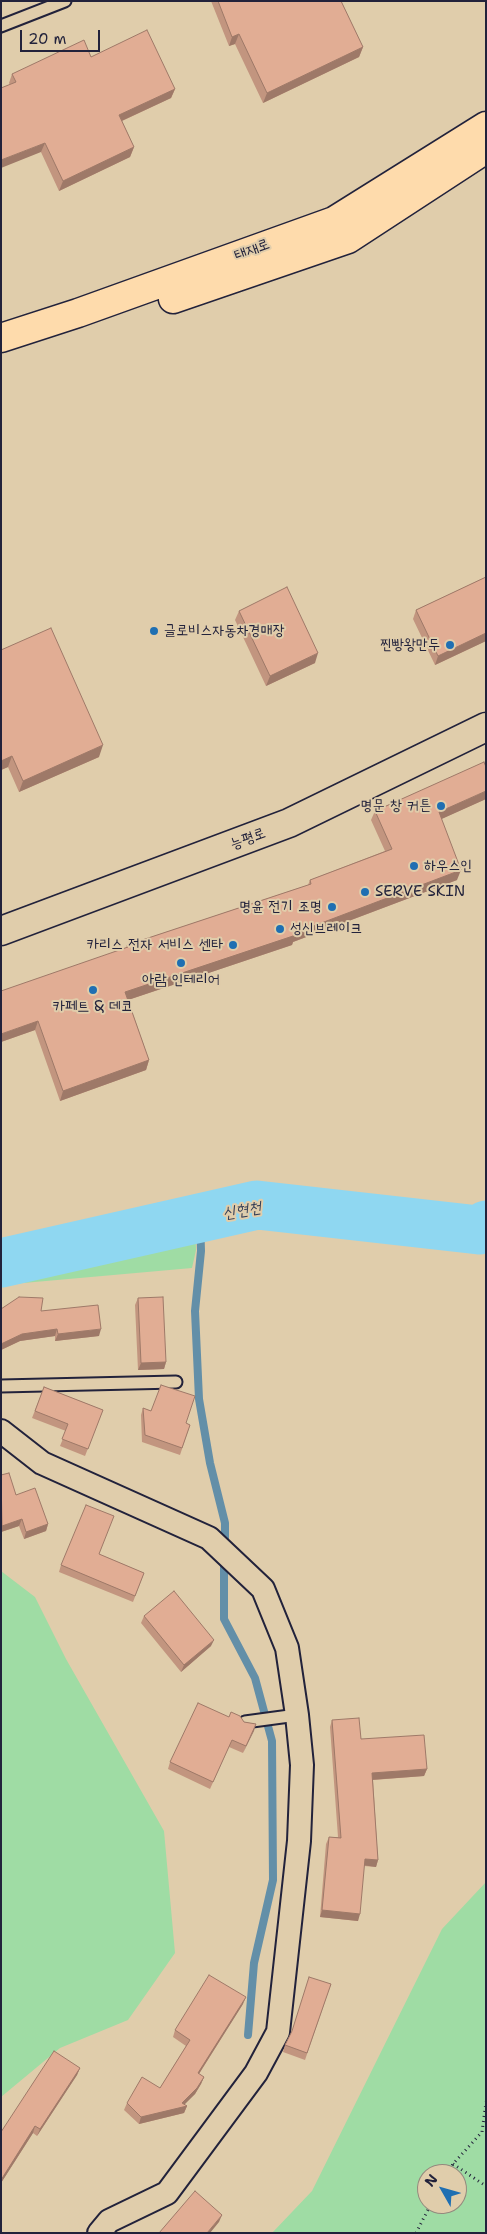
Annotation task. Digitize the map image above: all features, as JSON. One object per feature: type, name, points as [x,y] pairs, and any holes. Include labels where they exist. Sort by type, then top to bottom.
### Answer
[{"type":"highway","name":"태재로","points":[[1,338],[78,313],[334,221],[486,126]]},
{"type":"highway","name":"태재로","points":[[1,357],[348,239],[486,149]]},
{"type":"main road","name":"능평로","points":[[1,931],[289,823],[486,727]]},
{"type":"street","points":[[1,1431],[42,1463],[209,1538],[262,1589],[287,1648],[297,1715],[302,1764],[299,1841],[278,2032],[256,2073],[167,2193],[109,2221],[99,2233]]},
{"type":"lane","points":[[1,26],[65,1]]},
{"type":"lane","points":[[1,1386],[176,1382]]},
{"type":"lane","points":[[245,1722],[297,1715]]},
{"type":"path","points":[[453,2164],[482,2132],[486,2102]]},
{"type":"path","points":[[467,2173],[486,2186]]},
{"type":"path","points":[[416,2233],[426,2214]]},
{"type":"green space","points":[[195,1224],[196,1250],[192,1268],[1,1285],[1,1269]]},
{"type":"green space","points":[[1,1571],[35,1597],[66,1659],[164,1831],[175,1953],[128,2020],[60,2048],[1,2097]]},
{"type":"green space","points":[[486,1882],[486,2233],[272,2233],[312,2191],[442,1929]]},
{"type":"building","points":[[218,1],[341,1],[363,47],[267,93],[239,34],[232,37]]},
{"type":"building","points":[[147,30],[175,89],[119,115],[134,147],[63,181],[45,143],[1,160],[1,88],[16,82],[12,74],[84,40],[91,57]]},
{"type":"building","points":[[486,577],[486,633],[438,656],[416,610]]},
{"type":"building","points":[[287,587],[318,653],[270,676],[239,611]]},
{"type":"building","points":[[51,628],[103,745],[23,781],[12,756],[1,761],[1,650]]},
{"type":"building","points":[[484,762],[486,767],[486,791],[439,812],[461,870],[295,933],[296,935],[125,992],[149,1060],[63,1091],[38,1021],[1,1034],[1,991],[128,947],[127,945],[311,884],[310,880],[392,849],[375,811]]},
{"type":"building","points":[[19,1297],[43,1298],[41,1311],[98,1305],[101,1329],[58,1334],[57,1329],[22,1334],[1,1344],[1,1309]]},
{"type":"building","points":[[163,1297],[166,1362],[141,1363],[138,1298]]},
{"type":"building","points":[[161,1385],[195,1396],[186,1423],[190,1425],[182,1448],[145,1435],[143,1408],[151,1411]]},
{"type":"building","points":[[44,1387],[103,1410],[88,1449],[62,1439],[68,1424],[35,1411]]},
{"type":"building","points":[[9,1473],[16,1495],[35,1488],[48,1524],[26,1532],[22,1519],[2,1526],[1,1475]]},
{"type":"building","points":[[86,1505],[114,1516],[99,1554],[144,1573],[135,1596],[61,1565]]},
{"type":"building","points":[[174,1591],[214,1640],[184,1665],[144,1616]]},
{"type":"building","points":[[198,1703],[229,1717],[231,1712],[240,1716],[244,1722],[256,1724],[246,1746],[232,1740],[213,1782],[170,1762]]},
{"type":"building","points":[[359,1718],[361,1739],[424,1735],[427,1769],[372,1773],[378,1860],[365,1859],[360,1914],[322,1910],[329,1837],[341,1838],[332,1720]]},
{"type":"building","points":[[209,1975],[246,1997],[198,2073],[204,2077],[197,2088],[182,2103],[187,2106],[141,2117],[127,2103],[142,2077],[160,2088],[190,2040],[175,2030]]},
{"type":"building","points":[[309,1977],[331,1984],[307,2053],[285,2045],[292,2031]]},
{"type":"building","points":[[54,2051],[80,2068],[40,2129],[35,2126],[1,2180],[1,2132]]},
{"type":"building","points":[[195,2191],[222,2215],[207,2233],[159,2233]]},
{"type":"waterway","name":"신현천","points":[[1,1263],[257,1205],[479,1230],[486,1225]]},
{"type":"waterway","points":[[200,1219],[201,1251],[195,1311],[199,1399],[210,1463],[225,1523],[225,1546]]},
{"type":"waterway","points":[[224,1560],[224,1619],[255,1678],[272,1741],[273,1880],[254,1963],[248,2035]]},
{"type":"place","name":"글로비스자동차경매장","points":[[154,631]]},
{"type":"place","name":"찐빵왕만두","points":[[450,645]]},
{"type":"place","name":"명문 창 커튼","points":[[441,806]]},
{"type":"place","name":"하우스인","points":[[414,866]]},
{"type":"place","name":"SERVE SKIN","points":[[365,892]]},
{"type":"place","name":"명윤 전기 조명","points":[[332,907]]},
{"type":"place","name":"성신브레이크","points":[[280,929]]},
{"type":"place","name":"카리스 전자 서비스 센타","points":[[233,945]]},
{"type":"place","name":"아람 인테리어","points":[[181,963]]},
{"type":"place","name":"카페트 & 데코","points":[[93,990]]}]
